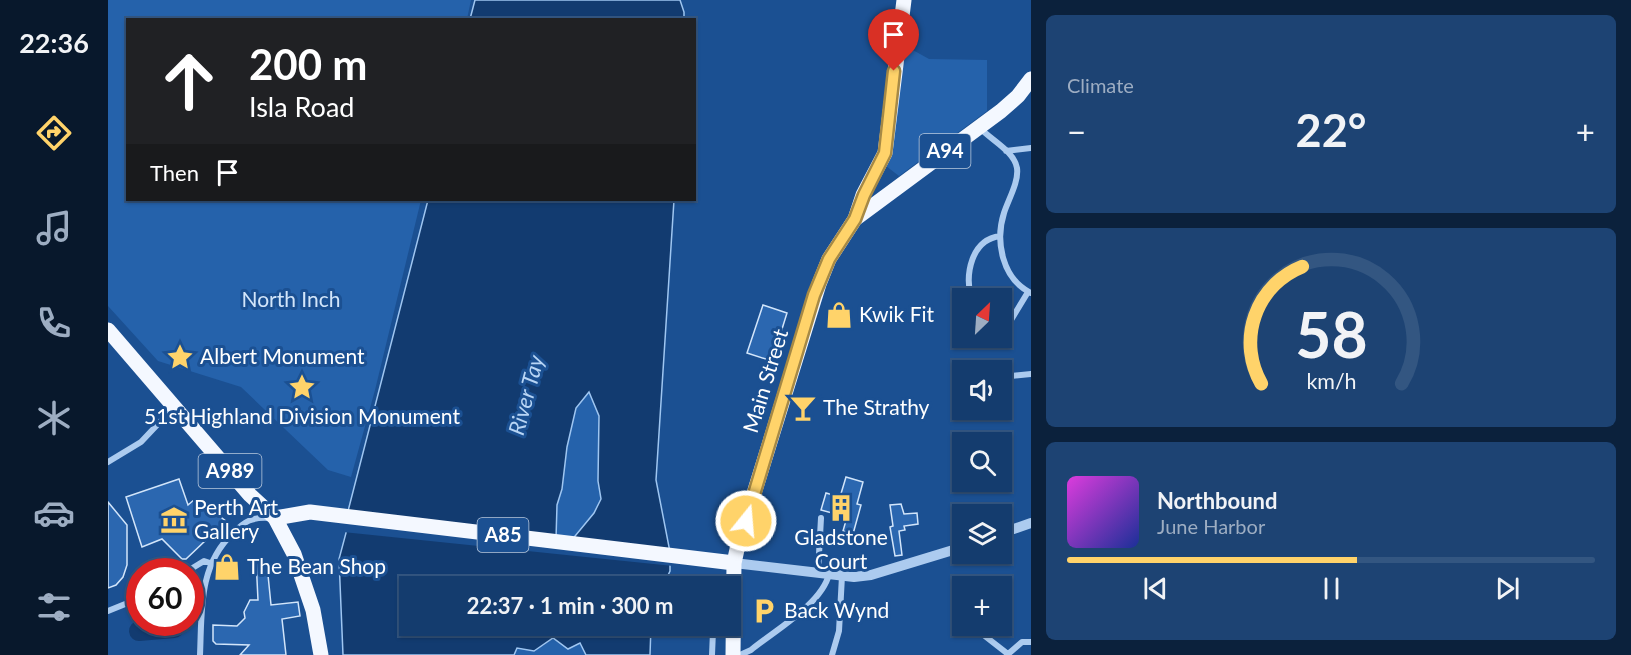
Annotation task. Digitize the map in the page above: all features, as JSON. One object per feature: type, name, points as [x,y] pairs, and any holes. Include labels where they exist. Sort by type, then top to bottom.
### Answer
[{"type":"main road","points":[[855,219],[885,153],[904,0]]},
{"type":"main road","name":"A94","points":[[855,219],[980,127],[1018,96],[1031,79]]},
{"type":"main road","name":"Main Street","points":[[733,655],[734,562],[814,295],[829,259],[855,219]]},
{"type":"main road","name":"A989","points":[[108,330],[250,495],[275,518],[294,554],[306,586],[321,655]]},
{"type":"main road","name":"A85","points":[[275,518],[310,512],[734,562]]},
{"type":"street","points":[[980,127],[1006,151],[1015,162],[1017,170],[1003,216],[1000,236],[1001,252],[1008,272],[1029,293],[1012,318]]},
{"type":"street","points":[[1006,151],[1031,148]]},
{"type":"street","points":[[970,288],[969,274],[974,254],[983,242],[1000,236]]},
{"type":"street","points":[[1012,376],[1031,374]]},
{"type":"street","points":[[108,462],[141,442],[174,407]]},
{"type":"street","points":[[201,655],[202,596],[210,563],[222,543],[244,521],[256,517],[275,518]]},
{"type":"street","points":[[740,655],[808,605],[827,582],[820,534],[821,518]]},
{"type":"street","points":[[1012,530],[1031,523]]},
{"type":"street","points":[[820,534],[832,538]]},
{"type":"street","points":[[734,562],[842,576],[871,575],[952,550]]},
{"type":"street","points":[[204,561],[210,563]]},
{"type":"street","points":[[832,655],[839,631],[842,576]]},
{"type":"street","points":[[108,612],[126,604]]},
{"type":"street","points":[[712,655],[713,636]]},
{"type":"street","points":[[984,636],[1007,654],[1022,642],[1031,642]]},
{"type":"green space","name":"North Inch","points":[[108,0],[471,0],[467,18],[126,18],[126,201],[421,201],[375,390],[351,477],[328,470],[241,387],[158,361],[108,306]]},
{"type":"green space","points":[[902,44],[929,59],[987,60],[987,111],[899,176],[886,166]]},
{"type":"green space","points":[[589,392],[598,412],[601,499],[594,513],[571,541],[556,539],[557,505],[562,489],[567,447],[576,407]]},
{"type":"green space","points":[[553,638],[561,642],[580,643],[586,655],[514,655],[517,648],[543,646]]},
{"type":"water","points":[[475,0],[680,0],[684,12],[684,18],[470,18]]},
{"type":"water","name":"River Tay","points":[[428,201],[674,201],[656,480],[670,552],[670,571],[668,576],[399,576],[399,636],[651,636],[650,655],[586,655],[580,643],[568,649],[553,638],[534,651],[517,648],[514,655],[343,655],[339,559],[346,533],[347,515]],"holes":[[[589,392],[599,416],[598,481],[601,499],[594,513],[571,541],[556,539],[557,505],[562,489],[567,447],[576,408]]]},
{"type":"pier","points":[[344,514],[673,552],[673,566],[343,532]]},
{"type":"building","points":[[763,305],[787,313],[772,361],[747,353]]},
{"type":"building","name":"Gladstone Court","points":[[846,477],[863,482],[857,504],[861,505],[853,534],[843,531],[847,517],[821,510],[826,493],[840,497]]},
{"type":"building","name":"Perth Art Gallery","points":[[179,479],[188,505],[195,499],[204,509],[220,509],[222,518],[226,521],[187,558],[181,558],[162,539],[142,547],[126,497]]},
{"type":"building","points":[[108,502],[127,525],[127,558],[123,577],[116,585],[108,588]]},
{"type":"building","points":[[901,504],[904,514],[917,513],[918,524],[904,526],[905,530],[899,531],[902,555],[895,556],[890,527],[893,526],[890,505]]},
{"type":"building","points":[[256,559],[264,566],[268,575],[271,605],[298,602],[300,616],[282,619],[286,655],[240,655],[249,645],[216,644],[213,641],[213,625],[237,626],[245,618],[244,612],[250,600],[258,600]]},
{"type":"place","name":"Kwik Fit","points":[[839,315]]},
{"type":"place","name":"Albert Monument","points":[[180,357]]},
{"type":"place","name":"51st Highland Division Monument","points":[[302,387]]},
{"type":"place","name":"The Strathy","points":[[803,408]]},
{"type":"place","name":"Gladstone Court","points":[[841,508]]},
{"type":"place","name":"Perth Art Gallery","points":[[174,520]]},
{"type":"place","name":"The Bean Shop","points":[[227,567]]},
{"type":"place","name":"Back Wynd","points":[[764,611]]},
{"type":"route","points":[[746,521],[814,295],[829,259],[855,219],[885,153],[894,71]]}]
